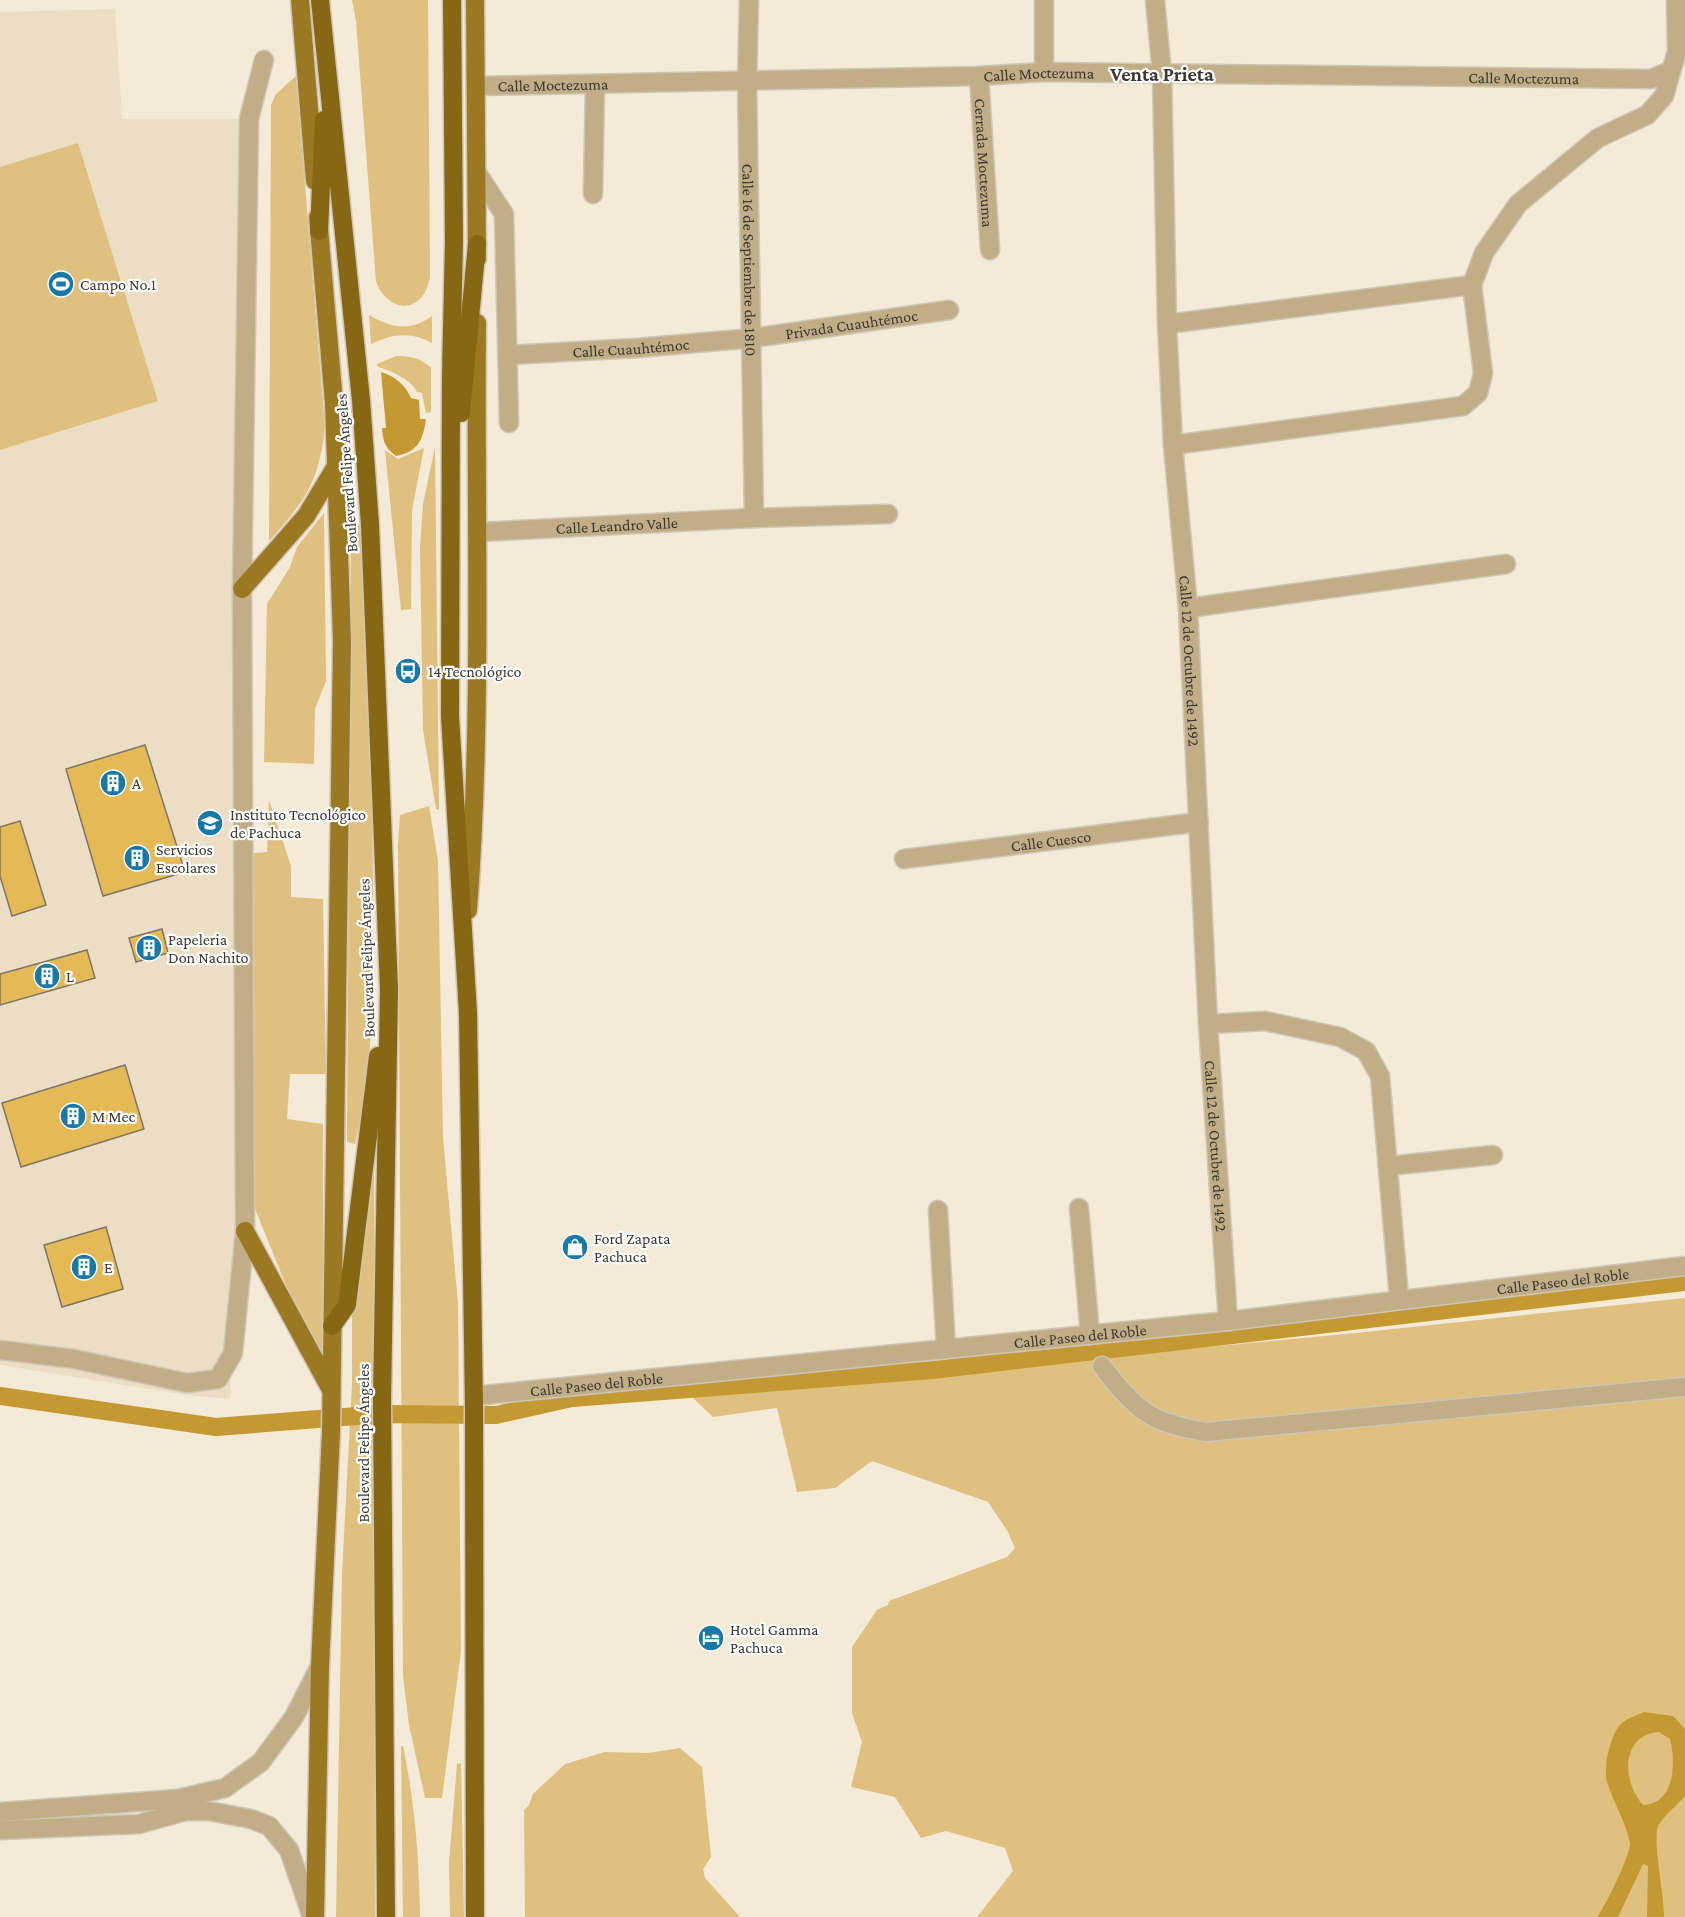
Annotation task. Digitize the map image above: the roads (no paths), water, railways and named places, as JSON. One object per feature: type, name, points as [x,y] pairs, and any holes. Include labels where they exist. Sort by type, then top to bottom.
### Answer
[{"type":"highway","name":"Boulevard Felipe Ángeles","points":[[320,0],[361,400],[371,542],[389,989],[382,1398],[386,1917]]},
{"type":"highway","points":[[452,0],[454,275],[450,492],[450,716],[465,944],[474,1401],[475,1917]]},
{"type":"highway","points":[[320,231],[326,52]]},
{"type":"highway","points":[[450,492],[477,244]]},
{"type":"highway","points":[[332,1326],[347,1305],[367,1133],[389,989]]},
{"type":"main road","name":"Boulevard Felipe Ángeles","points":[[300,0],[334,403],[342,641],[331,1432],[320,1666],[314,1917]]},
{"type":"main road","points":[[465,944],[475,819],[479,666],[475,0]]},
{"type":"main road","points":[[242,589],[306,516],[335,466]]},
{"type":"main road","points":[[245,1231],[330,1391]]},
{"type":"street","name":"Calle 16 de Septiembre de 1810","points":[[748,0],[747,82],[753,338],[754,518]]},
{"type":"street","points":[[1044,0],[1044,72]]},
{"type":"street","name":"Calle 12 de Octubre de 1492","points":[[1155,0],[1162,74],[1167,324],[1173,445],[1188,608],[1208,1024],[1228,1321]]},
{"type":"street","points":[[1173,445],[1463,406],[1478,393],[1483,373],[1472,285],[1484,253],[1518,204],[1598,138],[1647,115],[1664,96],[1677,51],[1676,0]]},
{"type":"street","points":[[0,1350],[74,1359],[188,1383],[218,1379],[233,1353],[245,1231],[242,589],[249,118],[264,60]]},
{"type":"street","name":"Calle Moctezuma","points":[[477,86],[747,82],[979,76],[1044,72],[1651,79],[1670,71]]},
{"type":"street","name":"Cerrada Moctezuma","points":[[979,76],[990,250]]},
{"type":"street","points":[[593,194],[594,84]]},
{"type":"street","points":[[477,173],[504,214],[509,423]]},
{"type":"street","points":[[1167,324],[1472,285]]},
{"type":"street","name":"Privada Cuauhtémoc","points":[[753,338],[949,310]]},
{"type":"street","name":"Calle Cuauhtémoc","points":[[508,355],[637,348],[753,338]]},
{"type":"street","name":"Calle Leandro Valle","points":[[479,532],[754,518],[888,514]]},
{"type":"street","points":[[1188,608],[1506,564]]},
{"type":"street","name":"Calle Cuesco","points":[[903,859],[1199,822]]},
{"type":"street","points":[[1208,1024],[1264,1021],[1340,1036],[1366,1051],[1380,1076],[1399,1298]]},
{"type":"street","points":[[1388,1166],[1493,1155]]},
{"type":"street","points":[[1079,1208],[1090,1335]]},
{"type":"street","points":[[938,1210],[946,1348]]},
{"type":"street","name":"Calle Paseo del Roble","points":[[474,1401],[946,1348],[1228,1321],[1399,1298],[1685,1266]]},
{"type":"street","name":"Calle Paseo del Roble","points":[[1102,1366],[1141,1410],[1170,1426],[1206,1432],[1685,1387]]},
{"type":"street","points":[[0,1812],[177,1799],[225,1788],[261,1762],[294,1717],[320,1666]]},
{"type":"street","points":[[0,1830],[138,1824],[186,1811],[209,1811],[251,1819],[269,1826],[289,1850],[314,1917]]},
{"type":"waterway","points":[[0,1396],[216,1427],[382,1414],[496,1415],[572,1398],[933,1370],[1685,1282]]},
{"type":"place","name":"Campo No.1","points":[[61,284]]},
{"type":"place","name":"14 Tecnológico","points":[[408,671]]},
{"type":"place","name":"A","points":[[113,783]]},
{"type":"place","name":"Instituto Tecnológico de Pachuca","points":[[210,823]]},
{"type":"place","name":"Servicios Escolares","points":[[137,858]]},
{"type":"place","name":"Papeleria Don Nachito","points":[[149,948]]},
{"type":"place","name":"L","points":[[47,976]]},
{"type":"place","name":"M Mec","points":[[73,1116]]},
{"type":"place","name":"Ford Zapata Pachuca","points":[[575,1247]]},
{"type":"place","name":"E","points":[[84,1267]]},
{"type":"place","name":"Hotel Gamma Pachuca","points":[[711,1638]]},
{"type":"district","name":"Venta Prieta","points":[[1162,74]]}]
